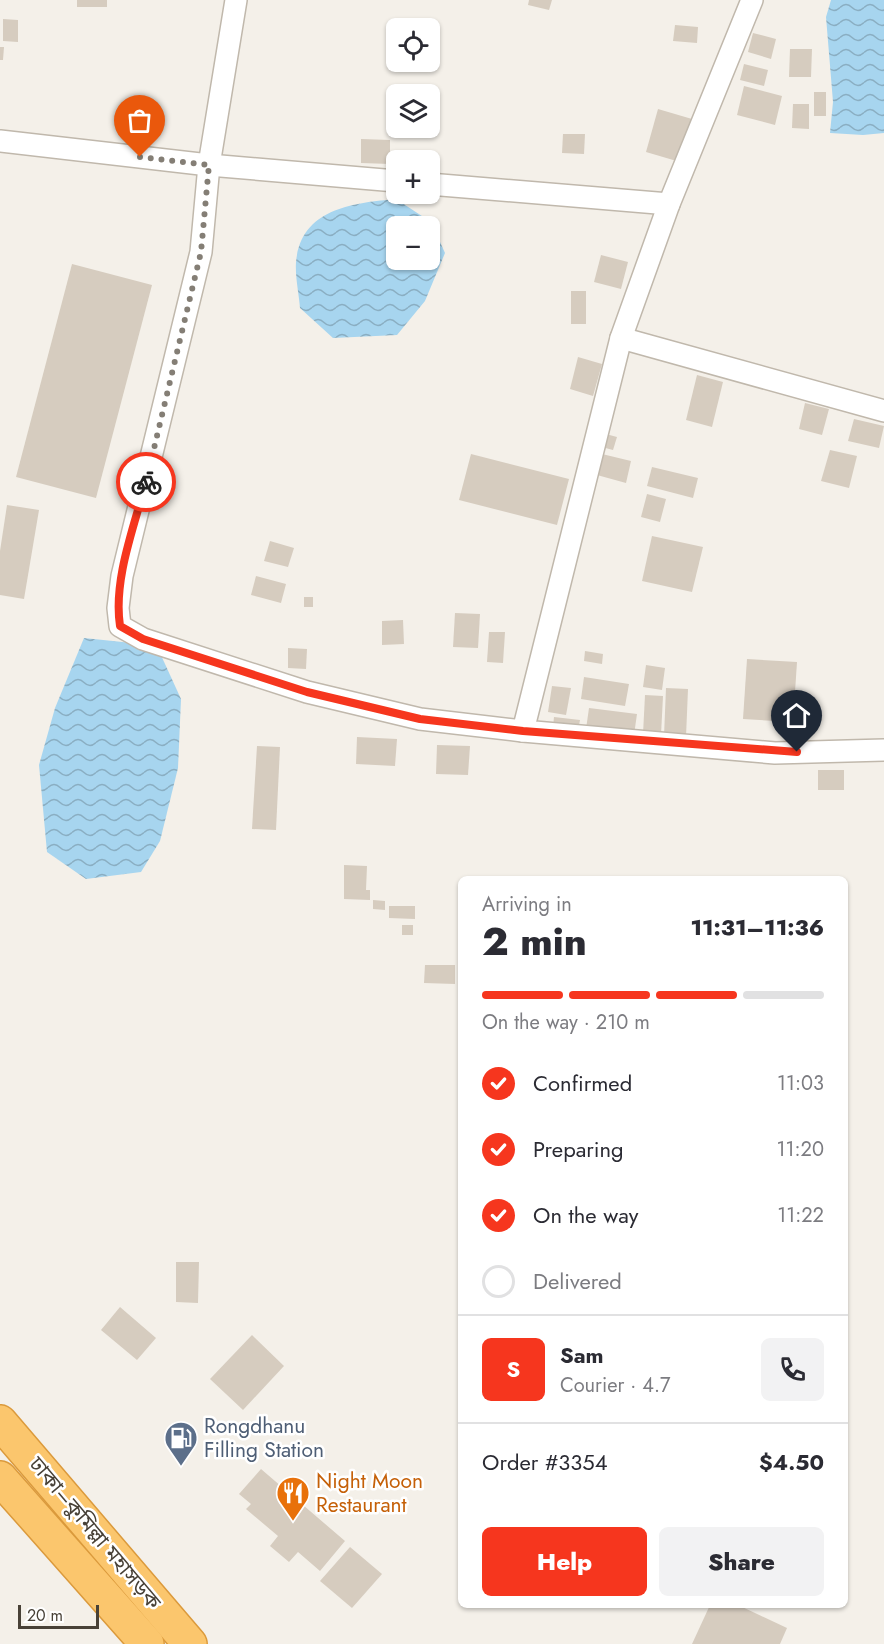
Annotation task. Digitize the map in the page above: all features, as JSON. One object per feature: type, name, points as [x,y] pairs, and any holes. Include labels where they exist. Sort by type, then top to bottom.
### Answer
[{"type":"highway","name":"ঢাকা–কুমিল্লা মহাসড়ক","points":[[0,1422],[190,1644]]},
{"type":"highway","name":"ঢাকা–কুমিল্লা মহাসড়ক","points":[[0,1478],[147,1644]]},
{"type":"street","points":[[236,0],[209,165],[201,252],[123,576],[117,608],[120,626],[143,639],[307,692],[420,719],[523,731],[775,753],[884,750]]},
{"type":"street","points":[[523,731],[621,338],[669,204],[752,0]]},
{"type":"street","points":[[0,141],[209,165],[386,180]]},
{"type":"street","points":[[440,185],[669,204]]},
{"type":"street","points":[[621,338],[884,411]]},
{"type":"water","points":[[831,0],[884,0],[884,133],[863,135],[830,133],[833,102],[826,17]]},
{"type":"water","points":[[386,200],[386,204],[404,204],[422,216],[386,216],[386,270],[438,270],[425,301],[397,335],[333,338],[300,308],[296,262],[300,244],[308,230],[319,219],[347,206]]},
{"type":"water","points":[[440,242],[445,253],[440,265]]},
{"type":"water","points":[[84,638],[132,643],[160,653],[181,699],[178,768],[160,841],[141,872],[86,879],[47,852],[39,765],[55,708]]},
{"type":"building","points":[[77,0],[107,0],[107,7],[77,7]]},
{"type":"building","points":[[529,0],[552,0],[549,10],[528,5]]},
{"type":"building","points":[[3,19],[18,20],[18,42],[3,41]]},
{"type":"building","points":[[675,25],[698,27],[697,43],[673,41]]},
{"type":"building","points":[[753,33],[776,39],[771,59],[748,52]]},
{"type":"building","points":[[0,47],[4,47],[3,60],[0,60]]},
{"type":"building","points":[[790,49],[812,49],[811,77],[789,77]]},
{"type":"building","points":[[744,64],[768,70],[764,86],[740,80]]},
{"type":"building","points":[[744,86],[782,96],[775,125],[737,115]]},
{"type":"building","points":[[814,92],[826,92],[826,116],[814,116]]},
{"type":"building","points":[[793,104],[809,104],[809,129],[792,128]]},
{"type":"building","points":[[658,109],[692,119],[680,162],[646,152]]},
{"type":"building","points":[[563,134],[585,134],[584,154],[562,153]]},
{"type":"building","points":[[361,139],[390,140],[390,150],[386,150],[386,164],[361,163]]},
{"type":"building","points":[[601,255],[628,262],[621,289],[594,282]]},
{"type":"building","points":[[72,264],[152,285],[96,498],[16,477]]},
{"type":"building","points":[[571,291],[586,291],[586,324],[571,324]]},
{"type":"building","points":[[578,357],[602,364],[593,396],[570,389]]},
{"type":"building","points":[[697,375],[723,382],[712,427],[686,420]]},
{"type":"building","points":[[805,403],[829,409],[822,435],[799,429]]},
{"type":"building","points":[[854,419],[884,426],[879,448],[848,441]]},
{"type":"building","points":[[602,433],[617,437],[613,450],[598,446]]},
{"type":"building","points":[[830,450],[857,456],[849,488],[821,481]]},
{"type":"building","points":[[471,454],[569,479],[557,525],[459,500]]},
{"type":"building","points":[[602,454],[631,461],[626,483],[597,475]]},
{"type":"building","points":[[652,467],[698,478],[693,498],[647,486]]},
{"type":"building","points":[[647,494],[666,499],[660,522],[641,517]]},
{"type":"building","points":[[7,505],[39,510],[24,599],[0,595],[0,551]]},
{"type":"building","points":[[652,536],[703,547],[692,592],[642,581]]},
{"type":"building","points":[[270,541],[294,548],[288,567],[264,561]]},
{"type":"building","points":[[256,576],[286,584],[281,603],[251,595]]},
{"type":"building","points":[[304,597],[313,597],[313,607],[304,607]]},
{"type":"building","points":[[455,613],[480,614],[478,648],[453,647]]},
{"type":"building","points":[[403,620],[404,644],[382,645],[382,621]]},
{"type":"building","points":[[489,632],[505,632],[503,663],[487,662]]},
{"type":"building","points":[[288,648],[307,649],[306,669],[288,668]]},
{"type":"building","points":[[585,651],[603,654],[602,664],[584,661]]},
{"type":"building","points":[[747,659],[797,662],[793,722],[743,719]]},
{"type":"building","points":[[646,665],[665,668],[662,690],[643,687]]},
{"type":"building","points":[[584,677],[629,684],[625,706],[581,699]]},
{"type":"building","points":[[552,686],[571,688],[566,715],[548,712]]},
{"type":"building","points":[[666,688],[688,689],[686,737],[664,736]]},
{"type":"building","points":[[645,695],[663,696],[661,735],[643,734]]},
{"type":"building","points":[[589,708],[637,714],[634,735],[586,729]]},
{"type":"building","points":[[554,717],[580,720],[578,731],[553,727]]},
{"type":"building","points":[[357,737],[397,739],[395,766],[356,764]]},
{"type":"building","points":[[437,745],[470,746],[468,775],[436,774]]},
{"type":"building","points":[[257,746],[280,747],[276,830],[252,829]]},
{"type":"building","points":[[818,770],[844,770],[844,790],[818,790]]},
{"type":"building","points":[[344,865],[367,866],[366,890],[370,890],[370,900],[344,899]]},
{"type":"building","points":[[373,900],[385,901],[385,910],[373,909]]},
{"type":"building","points":[[389,906],[415,906],[415,919],[389,918]]},
{"type":"building","points":[[402,925],[413,925],[413,935],[402,935]]},
{"type":"building","points":[[425,965],[455,965],[455,984],[424,983]]},
{"type":"building","points":[[176,1262],[199,1262],[198,1303],[176,1302]]},
{"type":"building","points":[[120,1307],[156,1338],[137,1360],[101,1330]]},
{"type":"building","points":[[252,1335],[284,1366],[243,1410],[210,1379]]},
{"type":"building","name":"Night Moon Restaurant","points":[[261,1469],[345,1541],[320,1571],[298,1552],[289,1562],[270,1546],[278,1536],[246,1509],[251,1504],[239,1494]]},
{"type":"building","points":[[350,1547],[382,1574],[352,1608],[320,1581]]},
{"type":"building","points":[[709,1608],[744,1608],[787,1628],[780,1644],[692,1644]]},
{"type":"way so far","points":[[140,157],[209,165],[201,252],[146,482]]},
{"type":"place","name":"Rongdhanu Filling Station","points":[[181,1467]]},
{"type":"place","name":"Night Moon Restaurant","points":[[293,1522]]},
{"type":"route","points":[[146,482],[117,608],[120,626],[143,639],[307,692],[420,719],[523,731],[775,753],[797,752]]}]
